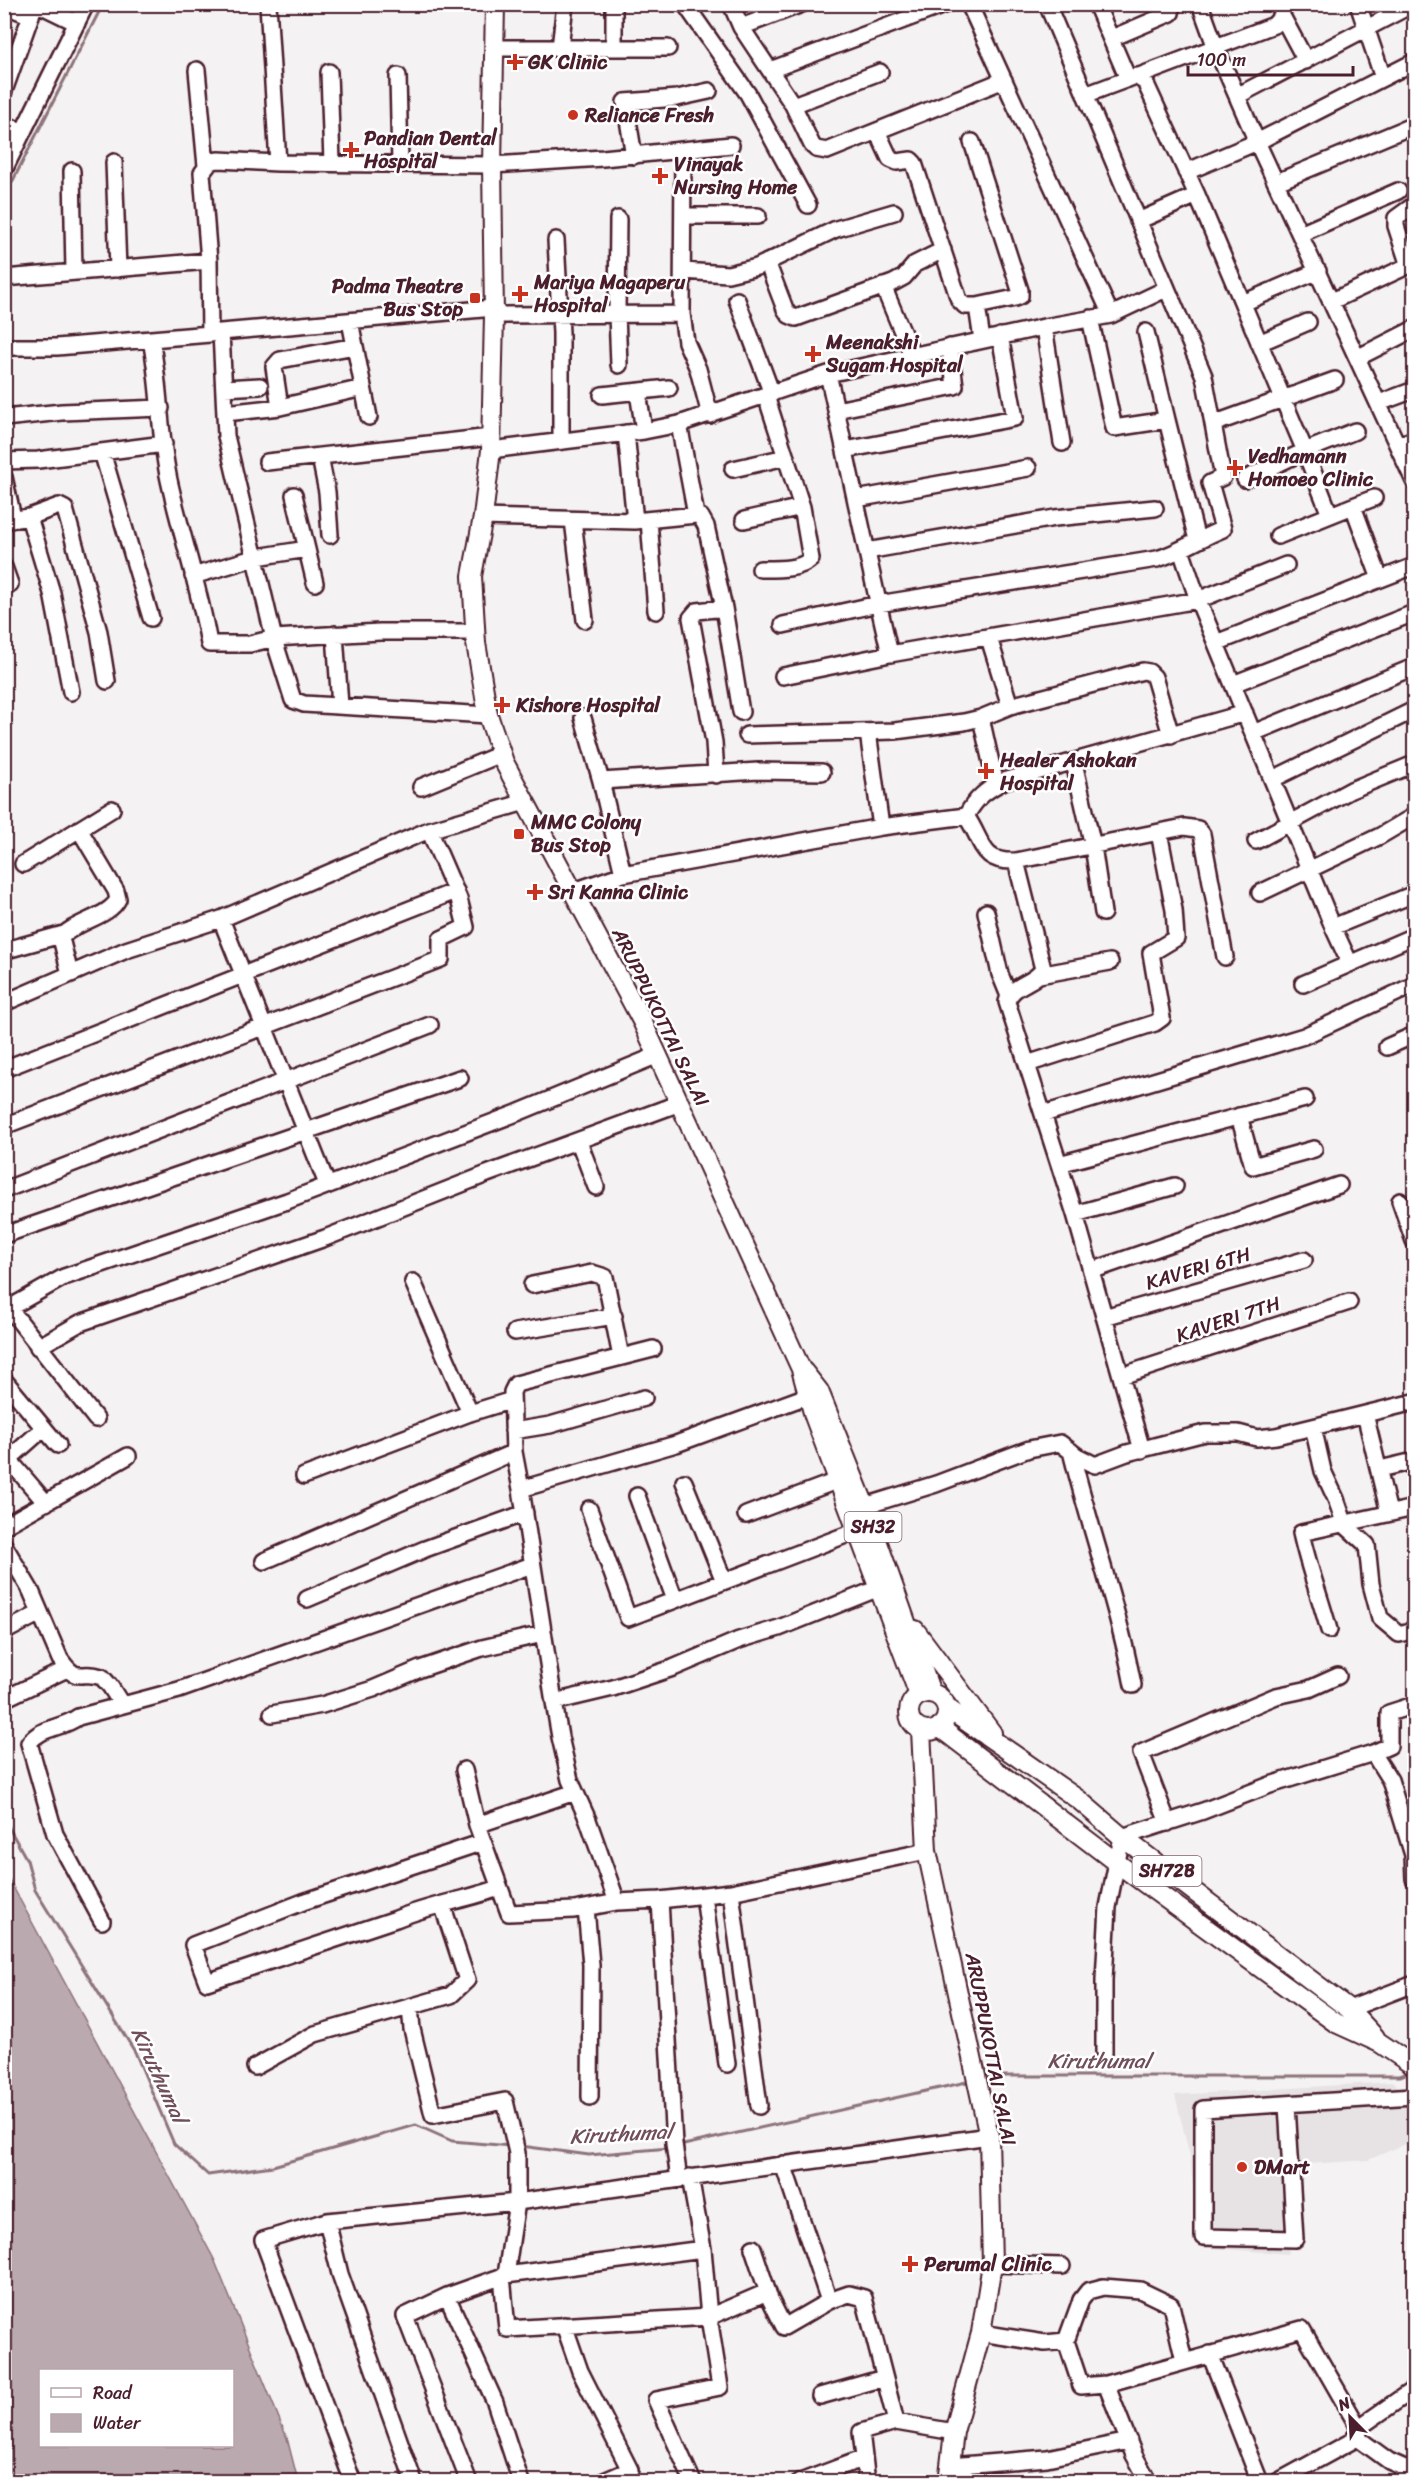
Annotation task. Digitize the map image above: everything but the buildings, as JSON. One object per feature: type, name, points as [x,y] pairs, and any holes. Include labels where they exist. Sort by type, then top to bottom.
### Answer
[{"type":"main road","name":"ARUPPUKOTTAI SALAI","points":[[495,4],[491,444],[483,517],[472,576],[476,643],[488,715],[501,754],[658,1055],[801,1369],[807,1396],[879,1588],[925,1694]]},
{"type":"main road","name":"ARUPPUKOTTAI SALAI","points":[[801,1369],[819,1391],[865,1506],[904,1617],[925,1694]]},
{"type":"main road","points":[[904,1617],[1003,1747]]},
{"type":"main road","points":[[925,1694],[910,1704],[911,1722],[930,1729],[946,1719],[947,1708]]},
{"type":"main road","name":"SH32","points":[[925,1694],[941,1698],[947,1708]]},
{"type":"main road","name":"SH72B","points":[[947,1708],[1079,1800],[1122,1837],[1349,2009],[1380,2043]]},
{"type":"main road","name":"ARUPPUKOTTAI SALAI","points":[[930,1729],[922,1759],[927,1851],[988,2136],[992,2264],[981,2333],[954,2432],[949,2474]]},
{"type":"main road","name":"SH72B","points":[[930,1729],[962,1745],[1117,1863],[1336,2023],[1380,2043],[1411,2063]]},
{"type":"main road","points":[[922,1759],[932,1749],[943,1743],[962,1745]]},
{"type":"street","points":[[4,170],[86,4]]},
{"type":"street","points":[[268,4],[278,163]]},
{"type":"street","points":[[560,48],[565,4]]},
{"type":"street","points":[[614,4],[614,48]]},
{"type":"street","points":[[685,4],[748,94],[808,205]]},
{"type":"street","points":[[731,4],[741,27],[793,105],[812,145],[821,151],[1004,80]]},
{"type":"street","points":[[741,27],[802,4]]},
{"type":"street","points":[[770,69],[948,4]]},
{"type":"street","points":[[969,4],[1111,315]]},
{"type":"street","points":[[783,625],[874,592],[1160,558],[1223,529],[1210,483],[1223,477],[1204,376],[1047,4]]},
{"type":"street","points":[[1096,4],[1134,78],[1145,81],[1197,195],[1330,515]]},
{"type":"street","points":[[1200,4],[1216,48],[1257,142],[1414,481]]},
{"type":"street","points":[[1358,4],[1383,78]]},
{"type":"street","points":[[4,5],[35,8],[77,23]]},
{"type":"street","points":[[4,91],[35,8]]},
{"type":"street","points":[[1237,96],[1412,8]]},
{"type":"street","points":[[1085,95],[1274,25],[1282,10]]},
{"type":"street","points":[[1282,10],[1306,61]]},
{"type":"street","points":[[1112,38],[1171,13]]},
{"type":"street","points":[[494,48],[668,48]]},
{"type":"street","points":[[1186,172],[1257,142],[1414,62]]},
{"type":"street","points":[[197,70],[206,166],[202,173],[216,333],[224,388],[226,436],[257,557],[275,641],[293,700],[304,704],[488,715]]},
{"type":"street","points":[[329,72],[332,163]]},
{"type":"street","points":[[793,105],[880,72]]},
{"type":"street","points":[[398,76],[400,164]]},
{"type":"street","points":[[634,156],[626,102],[677,98],[709,91]]},
{"type":"street","points":[[4,124],[23,132]]},
{"type":"street","points":[[1277,182],[1414,125]]},
{"type":"street","points":[[877,131],[890,159],[897,162],[911,159],[914,163],[962,304],[977,306],[1015,298],[1021,293],[972,142]]},
{"type":"street","points":[[206,166],[219,160],[278,163],[492,165],[634,156],[731,145]]},
{"type":"street","points":[[683,151],[682,314],[686,342],[698,369],[710,415]]},
{"type":"street","points":[[114,162],[118,268]]},
{"type":"street","points":[[72,171],[74,272]]},
{"type":"street","points":[[1300,234],[1398,190]]},
{"type":"street","points":[[1138,221],[1197,195]]},
{"type":"street","points":[[1332,301],[1412,264],[1396,226],[1396,218],[1414,205]]},
{"type":"street","points":[[682,271],[728,274],[766,262],[836,229],[894,212]]},
{"type":"street","points":[[683,216],[758,216]]},
{"type":"street","points":[[618,219],[619,365]]},
{"type":"street","points":[[556,240],[561,441]]},
{"type":"street","points":[[766,262],[785,309],[792,317],[804,317],[904,277],[915,264],[943,250]]},
{"type":"street","points":[[4,278],[209,261]]},
{"type":"street","points":[[1243,303],[1318,271]]},
{"type":"street","points":[[883,286],[912,356]]},
{"type":"street","points":[[267,462],[320,456],[561,441],[644,431],[710,415],[828,374],[1000,336],[1111,315],[1166,289]]},
{"type":"street","points":[[737,300],[769,395],[802,507],[811,559],[807,563],[784,568],[760,569]]},
{"type":"street","points":[[977,306],[982,340]]},
{"type":"street","points":[[4,347],[57,347],[350,321],[494,312],[559,315],[682,314]]},
{"type":"street","points":[[1090,318],[1114,428],[1167,420]]},
{"type":"street","points":[[350,321],[369,417]]},
{"type":"street","points":[[1259,342],[1308,322]]},
{"type":"street","points":[[1044,327],[1062,443]]},
{"type":"street","points":[[1357,358],[1414,329]]},
{"type":"street","points":[[1146,332],[1197,540]]},
{"type":"street","points":[[845,450],[1015,418],[1000,336]]},
{"type":"street","points":[[152,339],[168,477],[205,618],[209,644],[250,644],[335,634],[476,632]]},
{"type":"street","points":[[280,407],[274,367],[276,363],[287,357],[355,346]]},
{"type":"street","points":[[836,410],[955,386],[950,347]]},
{"type":"street","points":[[828,374],[874,592],[890,654]]},
{"type":"street","points":[[1213,424],[1335,380]]},
{"type":"street","points":[[224,388],[260,386]]},
{"type":"street","points":[[225,413],[280,407],[363,388]]},
{"type":"street","points":[[602,395],[669,388]]},
{"type":"street","points":[[1378,403],[1414,390]]},
{"type":"street","points":[[638,392],[644,431]]},
{"type":"street","points":[[4,418],[62,412],[161,408]]},
{"type":"street","points":[[679,424],[696,515]]},
{"type":"street","points":[[1245,478],[1355,431]]},
{"type":"street","points":[[626,433],[656,611]]},
{"type":"street","points":[[1398,446],[1414,439]]},
{"type":"street","points":[[4,461],[38,460],[164,444]]},
{"type":"street","points":[[102,452],[151,618]]},
{"type":"street","points":[[320,456],[327,492],[330,536]]},
{"type":"street","points":[[733,469],[786,457]]},
{"type":"street","points":[[856,499],[1028,468]]},
{"type":"street","points":[[4,477],[16,519],[52,593],[71,692]]},
{"type":"street","points":[[294,495],[315,583]]},
{"type":"street","points":[[1278,536],[1374,498]]},
{"type":"street","points":[[16,519],[59,506],[65,509],[100,635],[108,681]]},
{"type":"street","points":[[1353,506],[1380,579]]},
{"type":"street","points":[[744,520],[802,507]]},
{"type":"street","points":[[867,551],[1055,518],[1155,508]]},
{"type":"street","points":[[483,517],[642,521],[696,515],[701,517],[706,526],[723,601],[741,712]]},
{"type":"street","points":[[573,520],[585,620]]},
{"type":"street","points":[[193,576],[257,557],[307,549]]},
{"type":"street","points":[[1181,550],[1198,600],[1350,964]]},
{"type":"street","points":[[783,676],[890,654],[1198,600],[1286,565]]},
{"type":"street","points":[[1216,643],[1414,566]]},
{"type":"street","points":[[4,567],[10,584]]},
{"type":"street","points":[[716,775],[714,742],[691,618],[697,611],[723,601]]},
{"type":"street","points":[[1233,684],[1414,613]]},
{"type":"street","points":[[335,634],[340,706]]},
{"type":"street","points":[[989,638],[1010,706]]},
{"type":"street","points":[[1253,733],[1414,667]]},
{"type":"street","points":[[747,735],[895,731],[981,718],[1010,706],[1136,673],[1149,672],[1154,677],[1171,735]]},
{"type":"street","points":[[1273,779],[1414,710]]},
{"type":"street","points":[[966,816],[974,801],[1004,781],[1245,713]]},
{"type":"street","points":[[584,718],[602,781],[623,874]]},
{"type":"street","points":[[981,718],[996,785]]},
{"type":"street","points":[[868,732],[881,827]]},
{"type":"street","points":[[421,787],[501,754]]},
{"type":"street","points":[[1074,763],[1093,846],[1103,913]]},
{"type":"street","points":[[1256,841],[1351,790],[1414,764]]},
{"type":"street","points":[[602,781],[758,771],[822,772]]},
{"type":"street","points":[[4,1002],[126,950],[221,918],[429,830],[525,802]]},
{"type":"street","points":[[22,864],[112,809]]},
{"type":"street","points":[[572,891],[623,874],[881,827],[966,816]]},
{"type":"street","points":[[966,816],[992,859],[1001,862],[1016,861],[1159,832],[1192,827],[1198,829],[1202,834],[1225,957]]},
{"type":"street","points":[[1260,893],[1380,836],[1414,816]]},
{"type":"street","points":[[6,946],[64,934],[111,907],[118,899],[116,891],[79,829]]},
{"type":"street","points":[[4,1126],[441,959],[441,939],[466,927],[456,891],[429,830]]},
{"type":"street","points":[[1027,1064],[1155,1023],[1162,1018],[1151,953],[1176,938],[1174,910],[1159,832]]},
{"type":"street","points":[[1016,861],[1043,964],[1039,975]]},
{"type":"street","points":[[4,1069],[456,891]]},
{"type":"street","points":[[1333,927],[1414,894]]},
{"type":"street","points":[[986,912],[1000,974],[1009,996]]},
{"type":"street","points":[[221,918],[327,1184]]},
{"type":"street","points":[[64,934],[61,943],[70,974]]},
{"type":"street","points":[[1303,984],[1414,936]]},
{"type":"street","points":[[1110,962],[1039,975],[1013,991],[1007,1002],[1075,1214],[1142,1450]]},
{"type":"street","points":[[1043,1114],[1304,1036],[1414,985]]},
{"type":"street","points":[[4,1190],[430,1025]]},
{"type":"street","points":[[1387,1047],[1414,1035]]},
{"type":"street","points":[[96,1419],[7,1310],[64,1277],[258,1211],[518,1113],[658,1055]]},
{"type":"street","points":[[4,1235],[460,1078]]},
{"type":"street","points":[[1059,1164],[1305,1099]]},
{"type":"street","points":[[38,1347],[80,1323],[325,1238],[680,1103]]},
{"type":"street","points":[[1239,1116],[1253,1166],[1314,1149]]},
{"type":"street","points":[[579,1142],[596,1187]]},
{"type":"street","points":[[1091,1271],[1339,1185]]},
{"type":"street","points":[[1075,1214],[1175,1186]]},
{"type":"street","points":[[1400,1202],[1414,1241]]},
{"type":"street","name":"KAVERI 6TH","points":[[1104,1317],[1304,1260]]},
{"type":"street","points":[[532,1285],[592,1273],[601,1274],[608,1281],[621,1357]]},
{"type":"street","points":[[413,1281],[470,1413]]},
{"type":"street","name":"KAVERI 7TH","points":[[1121,1376],[1349,1302]]},
{"type":"street","points":[[515,1332],[614,1316]]},
{"type":"street","points":[[616,1902],[588,1820],[575,1792],[560,1737],[514,1452],[512,1400],[513,1387],[522,1381],[653,1349]]},
{"type":"street","points":[[4,1380],[58,1445]]},
{"type":"street","points":[[521,1489],[676,1444],[807,1396]]},
{"type":"street","points":[[513,1431],[550,1425],[644,1398]]},
{"type":"street","points":[[304,1476],[470,1413],[512,1400]]},
{"type":"street","points":[[865,1506],[936,1484],[1029,1449],[1060,1443],[1095,1465],[1204,1433],[1238,1434],[1257,1438],[1313,1427],[1414,1401]]},
{"type":"street","points":[[1365,1414],[1389,1512]]},
{"type":"street","points":[[1313,1427],[1323,1471],[1345,1525],[1367,1545],[1371,1584],[1380,1618],[1400,1634],[1414,1630]]},
{"type":"street","points":[[44,1428],[8,1464],[45,1503]]},
{"type":"street","points":[[1071,1451],[1096,1548],[1125,1641],[1133,1685]]},
{"type":"street","points":[[264,1562],[514,1452]]},
{"type":"street","points":[[4,1526],[128,1456]]},
{"type":"street","points":[[1380,1469],[1414,1461]]},
{"type":"street","points":[[746,1515],[839,1480]]},
{"type":"street","points":[[684,1482],[724,1581]]},
{"type":"street","points":[[637,1496],[675,1600]]},
{"type":"street","points":[[1329,1630],[1321,1599],[1310,1572],[1301,1533],[1414,1508]]},
{"type":"street","points":[[589,1509],[628,1618],[859,1530]]},
{"type":"street","points":[[307,1599],[425,1550],[525,1513]]},
{"type":"street","points":[[4,1545],[19,1570],[60,1659],[67,1669],[79,1676],[102,1677],[122,1705]]},
{"type":"street","points":[[102,1920],[55,1834],[29,1743],[35,1734],[56,1725],[69,1724],[78,1717],[179,1690],[532,1565]]},
{"type":"street","points":[[4,1578],[19,1570]]},
{"type":"street","points":[[554,1702],[613,1688],[673,1668],[739,1640],[779,1628],[879,1588]]},
{"type":"street","points":[[4,1632],[40,1613]]},
{"type":"street","points":[[272,1714],[322,1705],[373,1689],[420,1669],[482,1648],[543,1634]]},
{"type":"street","points":[[4,1699],[67,1669]]},
{"type":"street","points":[[1168,1823],[1141,1753],[1276,1696],[1310,1689],[1338,1676]]},
{"type":"street","points":[[1104,2053],[1104,1980],[1108,1907],[1122,1837],[1389,1746],[1389,1713],[1414,1705]]},
{"type":"street","points":[[1373,1752],[1390,1780],[1412,1845],[1414,1879]]},
{"type":"street","points":[[464,1770],[477,1825],[509,1913],[586,1908],[616,1902],[660,1900],[731,1892],[927,1851]]},
{"type":"street","points":[[477,1825],[575,1792]]},
{"type":"street","points":[[483,1842],[303,1902],[193,1946],[207,1982],[396,1919],[422,1908],[499,1888]]},
{"type":"street","points":[[731,1892],[759,2106]]},
{"type":"street","points":[[704,1896],[727,2064]]},
{"type":"street","points":[[660,1900],[675,2148],[703,2249],[709,2317],[720,2387],[656,2400],[693,2481]]},
{"type":"street","points":[[255,2067],[315,2034],[451,1995],[467,1980],[442,1904]]},
{"type":"street","points":[[586,1908],[591,1965],[590,2097]]},
{"type":"street","points":[[1349,2009],[1414,1984]]},
{"type":"street","points":[[410,2007],[412,2029],[433,2115],[505,2101],[516,2147],[517,2202],[504,2275],[507,2329],[709,2317],[767,2292]]},
{"type":"street","points":[[1287,2105],[1295,2239],[1203,2236],[1203,2109],[1414,2096]]},
{"type":"street","points":[[353,2481],[263,2240],[327,2221],[517,2202],[988,2136]]},
{"type":"street","points":[[783,2164],[828,2301]]},
{"type":"street","points":[[327,2221],[340,2274],[414,2481]]},
{"type":"street","points":[[753,2248],[767,2292],[784,2327],[828,2301],[849,2294],[864,2298],[896,2422]]},
{"type":"street","points":[[469,2481],[405,2316],[447,2296],[504,2275],[703,2249]]},
{"type":"street","points":[[992,2264],[1062,2266]]},
{"type":"street","points":[[1184,2361],[1171,2305],[1140,2290],[1102,2287],[1088,2291],[1081,2300],[1066,2341],[1081,2386],[1106,2384],[1302,2329],[1358,2433],[1389,2461],[1413,2472]]},
{"type":"street","points":[[447,2296],[495,2402],[521,2481]]},
{"type":"street","points":[[564,2325],[580,2371],[630,2470],[602,2481]]},
{"type":"street","points":[[981,2333],[1045,2343],[1066,2341]]},
{"type":"street","points":[[1210,2354],[1260,2481]]},
{"type":"street","points":[[820,2397],[884,2378]]},
{"type":"street","points":[[1106,2384],[1129,2442],[1149,2481]]},
{"type":"street","points":[[1277,2481],[1352,2441],[1364,2424],[1414,2389]]},
{"type":"street","points":[[867,2481],[861,2432],[896,2422],[954,2432]]},
{"type":"street","points":[[949,2474],[1129,2442]]},
{"type":"street","points":[[800,2481],[864,2458]]},
{"type":"street","points":[[1397,2481],[1413,2472]]},
{"type":"shaded area","points":[[1393,2082],[1414,2099],[1414,2140],[1368,2160],[1291,2165],[1295,2229],[1288,2254],[1199,2247],[1190,2156],[1175,2095]]},
{"type":"water","points":[[5,1872],[214,2259],[287,2438],[298,2481],[5,2481]]},
{"type":"waterway","name":"Kiruthumal","points":[[4,198],[103,4]]},
{"type":"waterway","name":"Kiruthumal","points":[[4,1819],[27,1860],[35,1890],[135,2052],[174,2144],[208,2175],[273,2166],[416,2125],[452,2141],[511,2146]]},
{"type":"waterway","name":"Kiruthumal","points":[[983,2079],[994,2076],[1400,2076],[1411,2072]]},
{"type":"waterway","name":"Kiruthumal","points":[[679,2146],[971,2081]]},
{"type":"waterway","name":"Kiruthumal","points":[[521,2146],[589,2155],[669,2148]]},
{"type":"place","name":"GK Clinic","points":[[515,62]]},
{"type":"place","name":"Reliance Fresh","points":[[573,115]]},
{"type":"place","name":"Pandian Dental Hospital","points":[[351,150]]},
{"type":"place","name":"Vinayak Nursing Home","points":[[660,176]]},
{"type":"place","name":"Mariya Magaperu Hospital","points":[[520,294]]},
{"type":"place","name":"Padma Theatre Bus Stop","points":[[475,298]]},
{"type":"place","name":"Meenakshi Sugam Hospital","points":[[813,354]]},
{"type":"place","name":"Vedhamann Homoeo Clinic","points":[[1235,468]]},
{"type":"place","name":"Kishore Hospital","points":[[502,705]]},
{"type":"place","name":"Healer Ashokan Hospital","points":[[986,771]]},
{"type":"place","name":"MMC Colony Bus Stop","points":[[519,834]]},
{"type":"place","name":"Sri Kanna Clinic","points":[[535,892]]},
{"type":"place","name":"DMart","points":[[1242,2167]]},
{"type":"place","name":"Perumal Clinic","points":[[910,2264]]}]
